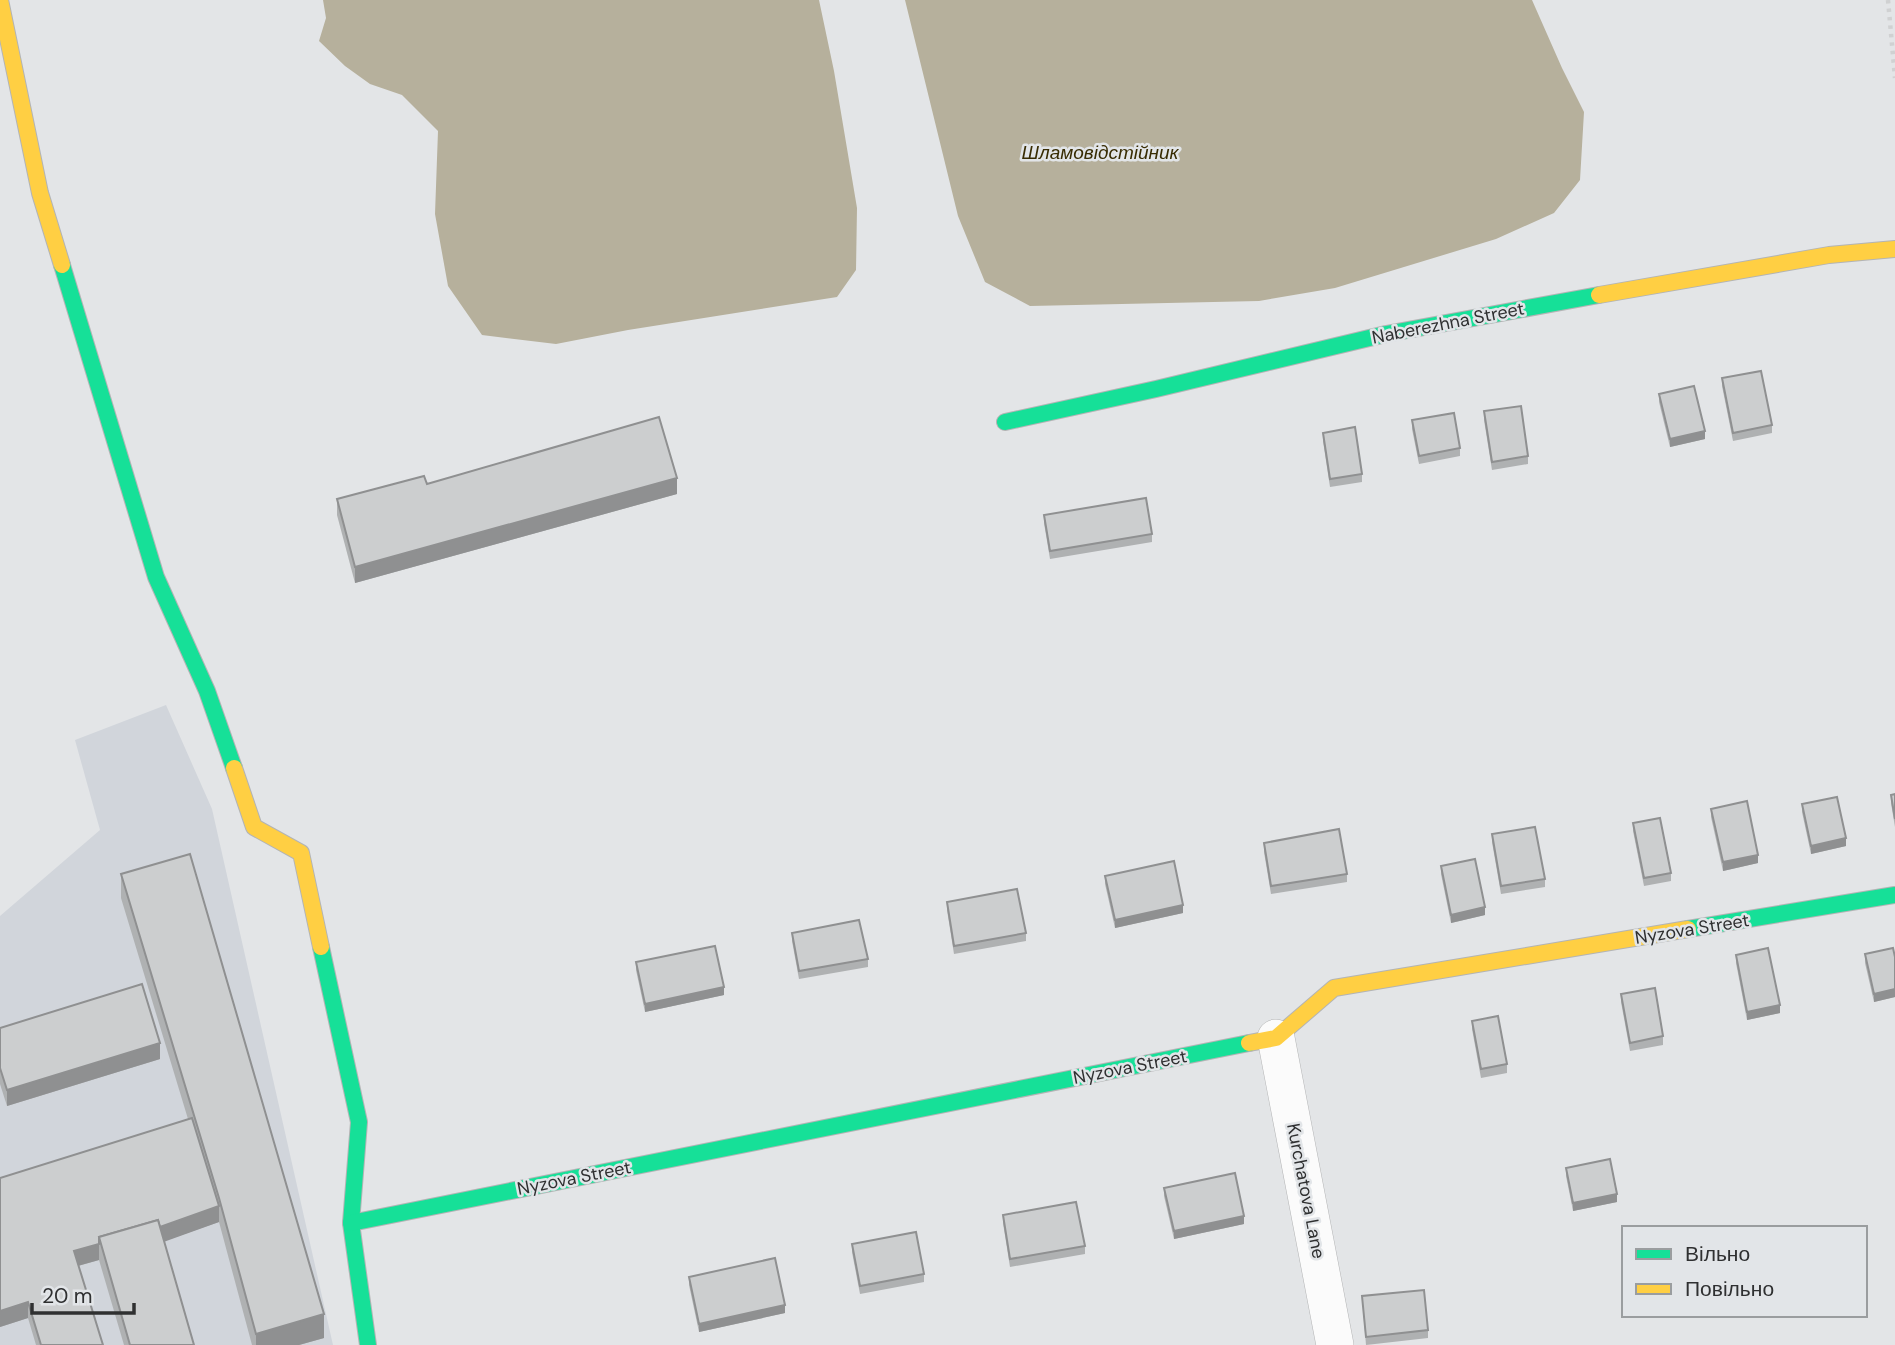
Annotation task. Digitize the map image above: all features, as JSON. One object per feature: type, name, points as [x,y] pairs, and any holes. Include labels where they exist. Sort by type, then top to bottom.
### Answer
[{"type":"street","points":[[0,0],[40,193],[156,577],[207,691],[254,827],[301,853],[359,1122],[351,1223],[368,1345]]},
{"type":"street","name":"Naberezhna Street","points":[[1006,422],[1385,334],[1829,255],[1895,249]]},
{"type":"street","name":"Nyzova Street","points":[[351,1223],[1276,1038],[1334,988],[1895,895]]},
{"type":"street","name":"Kurchatova Lane","points":[[1276,1038],[1335,1345]]},
{"type":"path","points":[[1888,0],[1895,78]]},
{"type":"shaded area","points":[[166,705],[212,809],[333,1345],[0,1345],[0,916],[100,830],[75,740]]},
{"type":"water","points":[[323,0],[819,0],[857,208],[856,270],[837,297],[556,344],[482,335],[448,286],[435,214],[438,131],[402,95],[370,84],[345,66],[319,41],[326,18]]},
{"type":"water","name":"Шламовідстійник","points":[[905,0],[1532,0],[1584,112],[1580,180],[1554,213],[1496,239],[1335,288],[1259,301],[1030,306],[985,282],[958,216]]},
{"type":"building","points":[[1761,371],[1772,425],[1733,433],[1722,378]]},
{"type":"building","points":[[1694,386],[1705,431],[1670,439],[1659,394]]},
{"type":"building","points":[[1521,406],[1528,456],[1492,462],[1484,411]]},
{"type":"building","points":[[1454,413],[1460,448],[1419,456],[1412,420]]},
{"type":"building","points":[[659,417],[677,478],[355,567],[337,499],[424,476],[427,484]]},
{"type":"building","points":[[1355,427],[1362,474],[1330,479],[1323,433]]},
{"type":"building","points":[[1146,498],[1152,534],[1050,551],[1044,515]]},
{"type":"building","points":[[1895,794],[1895,819],[1891,795]]},
{"type":"building","points":[[1837,797],[1846,838],[1811,846],[1802,804]]},
{"type":"building","points":[[1747,801],[1758,855],[1723,862],[1711,809]]},
{"type":"building","points":[[1660,818],[1671,873],[1644,878],[1633,823]]},
{"type":"building","points":[[1535,827],[1545,879],[1501,886],[1492,834]]},
{"type":"building","points":[[1339,829],[1347,874],[1271,886],[1264,843]]},
{"type":"building","points":[[190,854],[324,1314],[256,1334],[219,1198],[121,874]]},
{"type":"building","points":[[1475,859],[1485,907],[1451,915],[1441,866]]},
{"type":"building","points":[[1174,861],[1183,905],[1115,920],[1105,876]]},
{"type":"building","points":[[1017,889],[1026,933],[954,946],[947,902]]},
{"type":"building","points":[[859,920],[868,959],[799,971],[792,933]]},
{"type":"building","points":[[715,946],[724,987],[645,1004],[636,962]]},
{"type":"building","points":[[1768,948],[1780,1005],[1747,1012],[1736,955]]},
{"type":"building","points":[[1893,948],[1895,989],[1874,994],[1865,954]]},
{"type":"building","points":[[142,984],[160,1043],[7,1090],[0,1068],[0,1028]]},
{"type":"building","points":[[1655,988],[1663,1036],[1630,1043],[1621,994]]},
{"type":"building","points":[[1498,1016],[1507,1064],[1481,1069],[1472,1021]]},
{"type":"building","points":[[192,1118],[219,1206],[160,1227],[158,1220],[99,1237],[99,1244],[74,1251],[103,1345],[41,1345],[28,1302],[0,1311],[0,1178]]},
{"type":"building","points":[[1610,1159],[1617,1194],[1573,1203],[1566,1168]]},
{"type":"building","points":[[1235,1173],[1244,1216],[1174,1231],[1164,1188]]},
{"type":"building","points":[[1076,1202],[1085,1246],[1010,1259],[1003,1215]]},
{"type":"building","points":[[158,1220],[194,1345],[130,1345],[99,1237]]},
{"type":"building","points":[[916,1232],[924,1274],[860,1286],[852,1244]]},
{"type":"building","points":[[775,1258],[785,1305],[699,1324],[689,1277]]},
{"type":"building","points":[[1424,1290],[1428,1330],[1366,1337],[1362,1296]]},
{"type":"traffic: fast","points":[[62,265],[156,577],[207,691],[234,768]]},
{"type":"traffic: fast","points":[[1005,422],[1386,334],[1599,295]]},
{"type":"traffic: fast","points":[[1688,929],[1895,895]]},
{"type":"traffic: fast","points":[[321,947],[359,1122],[351,1223],[368,1345]]},
{"type":"traffic: fast","points":[[351,1223],[1249,1043]]},
{"type":"traffic: slow","points":[[0,0],[40,193],[62,265]]},
{"type":"traffic: slow","points":[[1599,295],[1829,255],[1895,249]]},
{"type":"traffic: slow","points":[[234,768],[254,827],[301,853],[321,947]]},
{"type":"traffic: slow","points":[[1249,1043],[1276,1038],[1334,988],[1688,929]]}]
